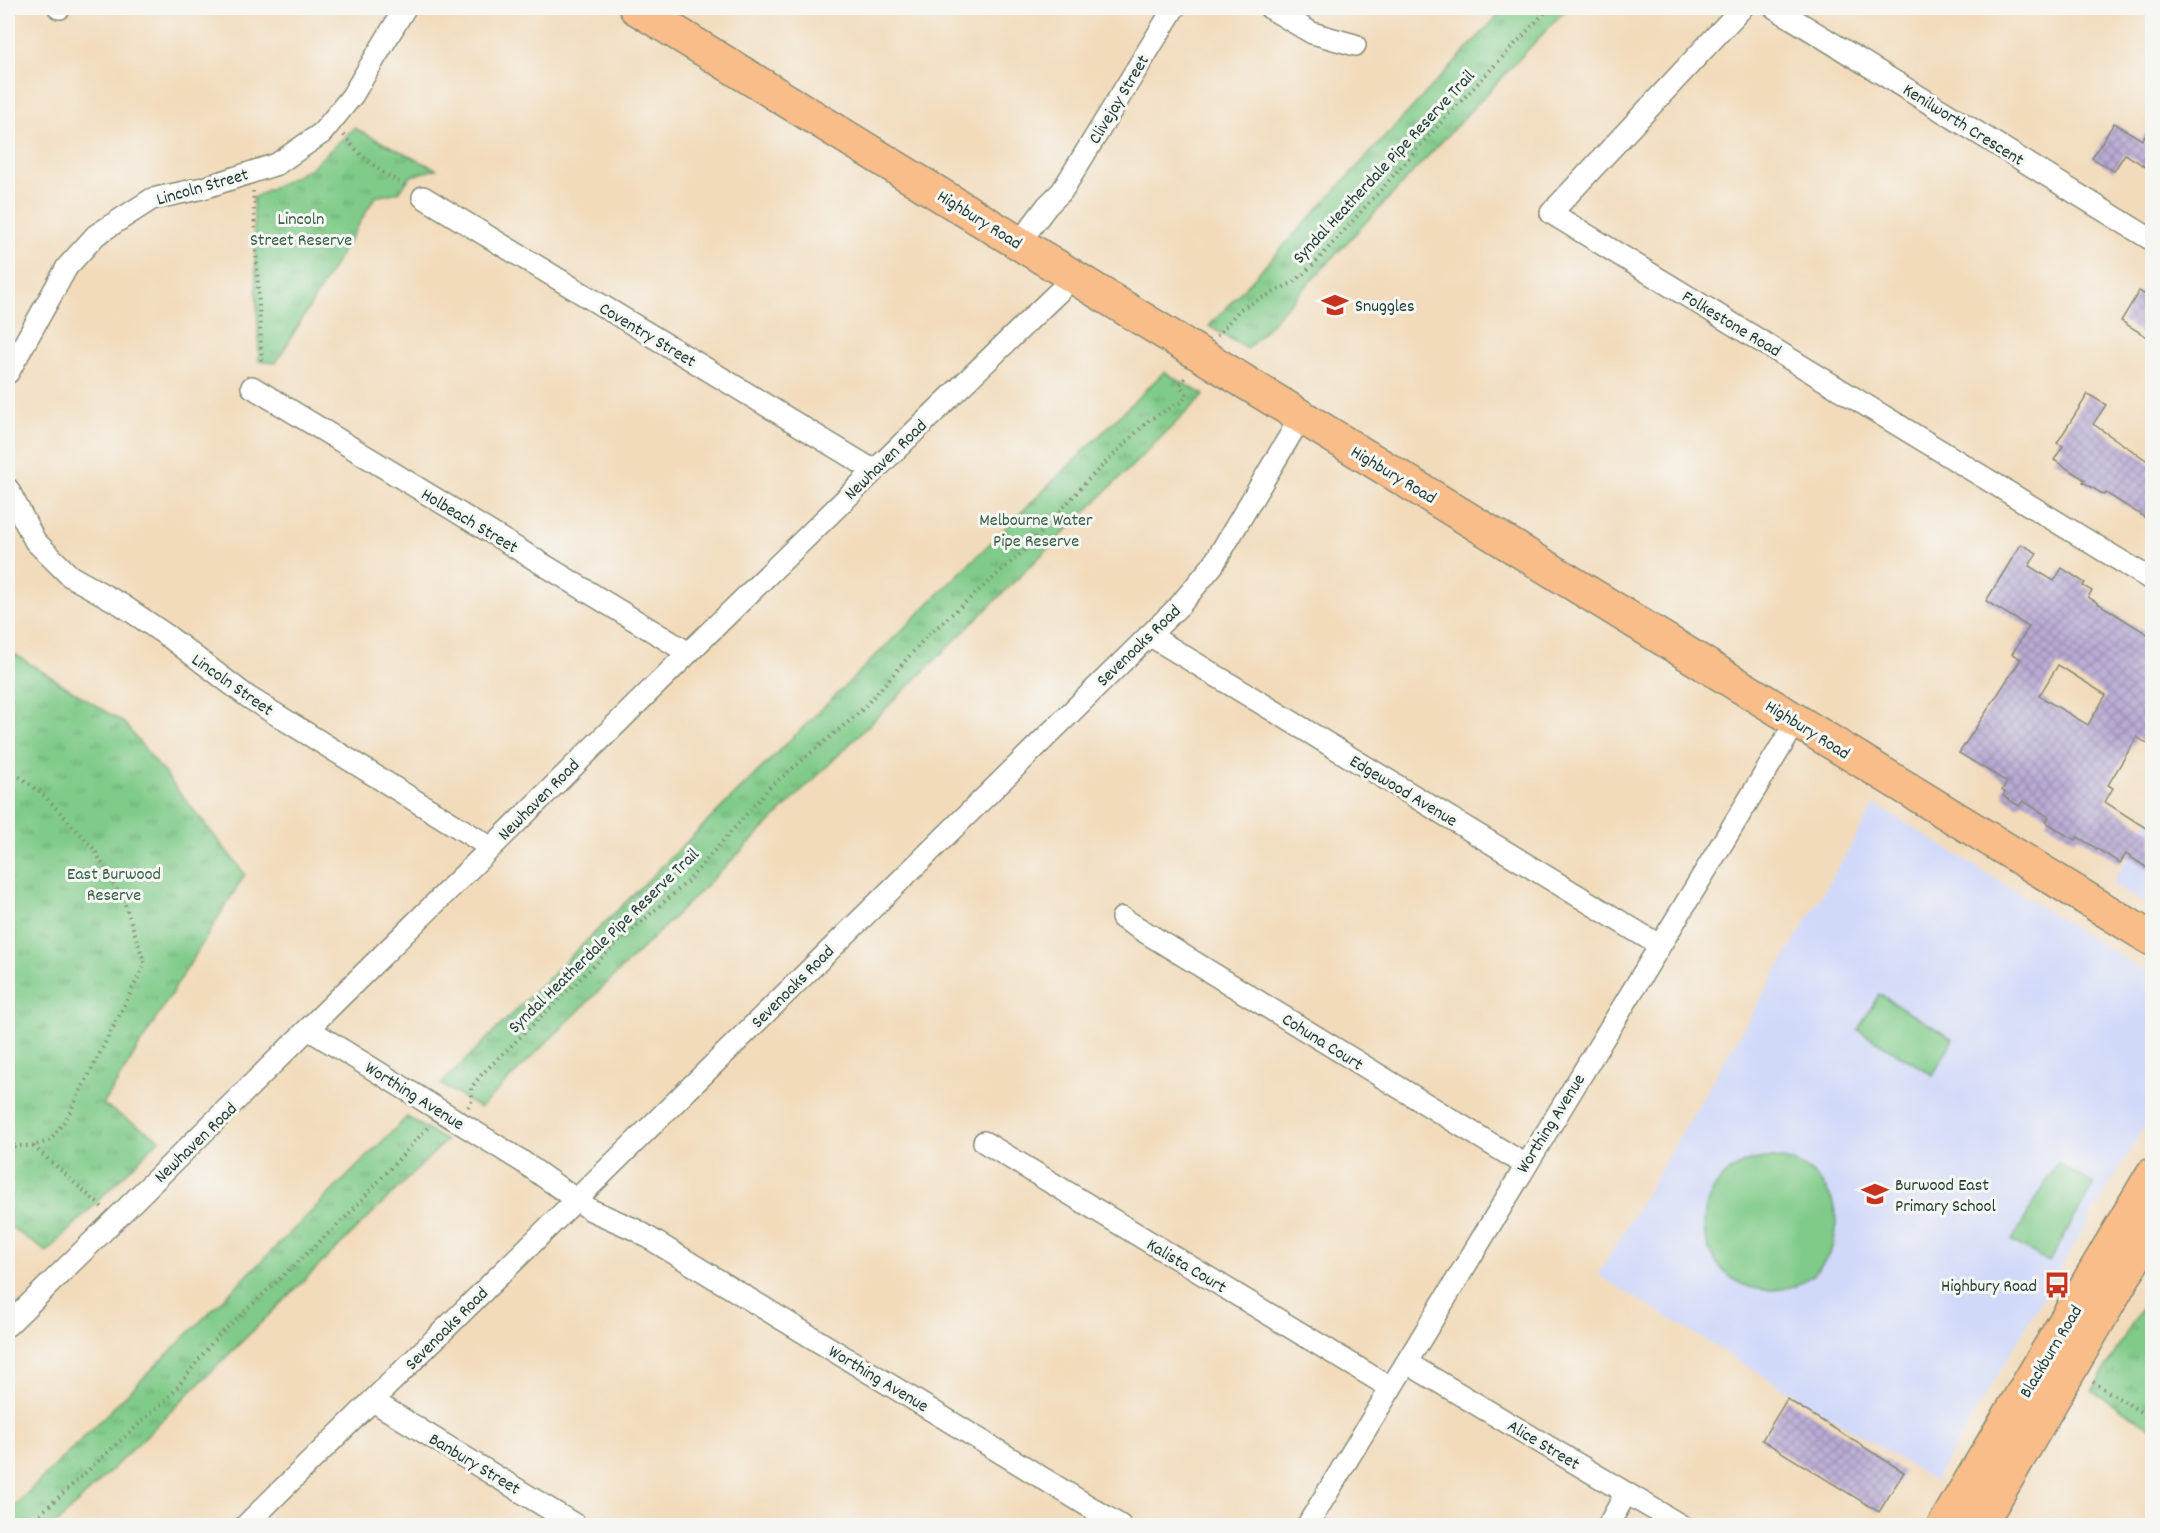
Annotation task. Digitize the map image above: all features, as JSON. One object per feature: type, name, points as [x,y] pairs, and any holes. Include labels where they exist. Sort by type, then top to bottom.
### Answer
[{"type":"main road","name":"Highbury Road","points":[[636,8],[2152,939]]},
{"type":"main road","name":"Blackburn Road","points":[[1944,1526],[2152,1175]]},
{"type":"main road","name":"Blackburn Road","points":[[1979,1526],[2152,1228]]},
{"type":"street","name":"Lincoln Street","points":[[8,374],[67,267],[96,235],[152,199],[203,188],[277,164],[322,134],[352,96],[405,8]]},
{"type":"street","name":"Clivejay Street","points":[[1027,248],[1055,211],[1062,191],[1174,8]]},
{"type":"street","points":[[1270,8],[1312,33],[1355,45]]},
{"type":"street","name":"Folkestone Road","points":[[1742,8],[1551,213],[2152,580]]},
{"type":"street","name":"Kenilworth Crescent","points":[[1775,8],[2152,240]]},
{"type":"street","name":"Coventry Street","points":[[414,192],[873,470]]},
{"type":"street","name":"Newhaven Road","points":[[8,1325],[310,1030],[687,652],[1074,277]]},
{"type":"street","name":"Holbeach Street","points":[[252,387],[687,652]]},
{"type":"street","name":"Sevenoaks Road","points":[[245,1526],[1180,605],[1212,565],[1301,417]]},
{"type":"street","name":"Lincoln Street","points":[[8,489],[34,541],[70,576],[122,605],[169,637],[248,697],[490,847]]},
{"type":"street","name":"Edgewood Avenue","points":[[1149,634],[1659,945]]},
{"type":"street","name":"Worthing Avenue","points":[[1307,1526],[1407,1363],[1524,1164],[1796,722]]},
{"type":"street","name":"Cohuna Court","points":[[1122,918],[1524,1164]]},
{"type":"street","name":"Worthing Avenue","points":[[310,1030],[520,1160],[579,1195],[616,1212],[636,1230],[1122,1526]]},
{"type":"street","name":"Kalista Court","points":[[984,1142],[1391,1388]]},
{"type":"street","name":"Alice Street","points":[[1407,1363],[1682,1526]]},
{"type":"street","name":"Banbury Street","points":[[373,1401],[577,1526]]},
{"type":"street","points":[[1608,1526],[1626,1493]]},
{"type":"path","name":"Syndal Heatherdale Pipe Reserve Trail","points":[[455,1120],[472,1100],[469,1091],[482,1074],[615,945],[687,882],[771,787],[859,713],[927,636],[1026,549],[1088,480],[1149,420],[1184,400],[1186,394],[1180,385],[1225,324],[1240,309],[1294,282],[1316,261],[1444,119],[1549,8]]},
{"type":"path","points":[[344,134],[359,156],[375,169],[414,192]]},
{"type":"path","points":[[253,191],[262,364]]},
{"type":"path","points":[[8,773],[17,775],[42,792],[94,849],[125,904],[145,964],[68,1116],[51,1140],[33,1146],[8,1146]]},
{"type":"path","points":[[27,1526],[172,1394],[215,1339],[346,1217],[428,1125],[442,1134],[455,1120]]},
{"type":"path","points":[[33,1146],[116,1219]]},
{"type":"path","points":[[2093,1382],[2152,1419]]},
{"type":"shaded area","name":"Burwood East Primary School","points":[[1875,804],[2152,976],[2152,1113],[1935,1481],[1598,1275]]},
{"type":"shaded area","points":[[2152,816],[2152,908],[2112,884]]},
{"type":"green space","points":[[1505,8],[1567,8],[1247,349],[1209,326]]},
{"type":"green space","name":"Lincoln Street Reserve","points":[[354,128],[436,169],[411,176],[399,192],[375,197],[276,363],[259,361],[253,198],[311,168]]},
{"type":"green space","name":"Melbourne Water Pipe Reserve","points":[[1164,372],[1204,395],[480,1108],[441,1084]]},
{"type":"green space","name":"East Burwood Reserve","points":[[8,650],[124,723],[245,874],[103,1105],[160,1139],[47,1252],[8,1225]]},
{"type":"green space","points":[[1879,994],[1953,1039],[1933,1075],[1858,1030]]},
{"type":"green space","points":[[407,1117],[446,1141],[55,1525],[8,1525],[8,1512]]},
{"type":"green space","points":[[1770,1158],[1795,1163],[1817,1177],[1831,1199],[1836,1224],[1831,1249],[1817,1271],[1795,1285],[1770,1290],[1745,1285],[1723,1271],[1709,1249],[1704,1224],[1709,1199],[1723,1177],[1745,1163]]},
{"type":"green space","points":[[2057,1163],[2094,1184],[2049,1262],[2012,1241]]},
{"type":"green space","points":[[2152,1290],[2152,1429],[2092,1391]]},
{"type":"building","points":[[2114,123],[2142,140],[2152,124],[2152,171],[2125,154],[2114,171],[2092,158]]},
{"type":"building","points":[[2139,291],[2152,299],[2152,340],[2121,321]]},
{"type":"building","points":[[2088,394],[2106,405],[2093,424],[2152,464],[2152,522],[2106,493],[2104,495],[2083,482],[2085,480],[2054,460],[2063,446],[2057,443]]},
{"type":"building","points":[[2021,544],[2037,553],[2029,566],[2054,581],[2062,568],[2085,583],[2083,586],[2092,591],[2088,597],[2152,637],[2152,747],[2137,737],[2108,785],[2113,788],[2105,802],[2152,832],[2152,871],[2126,854],[2120,863],[2078,837],[2076,840],[2066,835],[2046,822],[2049,817],[2023,801],[2019,806],[2003,796],[2005,792],[2002,790],[2007,782],[1959,753],[2021,659],[2012,654],[2029,627],[1986,601]],"holes":[[[2058,665],[2106,695],[2088,725],[2039,696]]]},
{"type":"building","points":[[1787,1399],[1904,1472],[1879,1512],[1762,1440]]},
{"type":"place","name":"Snuggles","points":[[1335,305]]},
{"type":"place","name":"Burwood East Primary School","points":[[1875,1194]]},
{"type":"place","name":"Highbury Road","points":[[2057,1285]]}]
